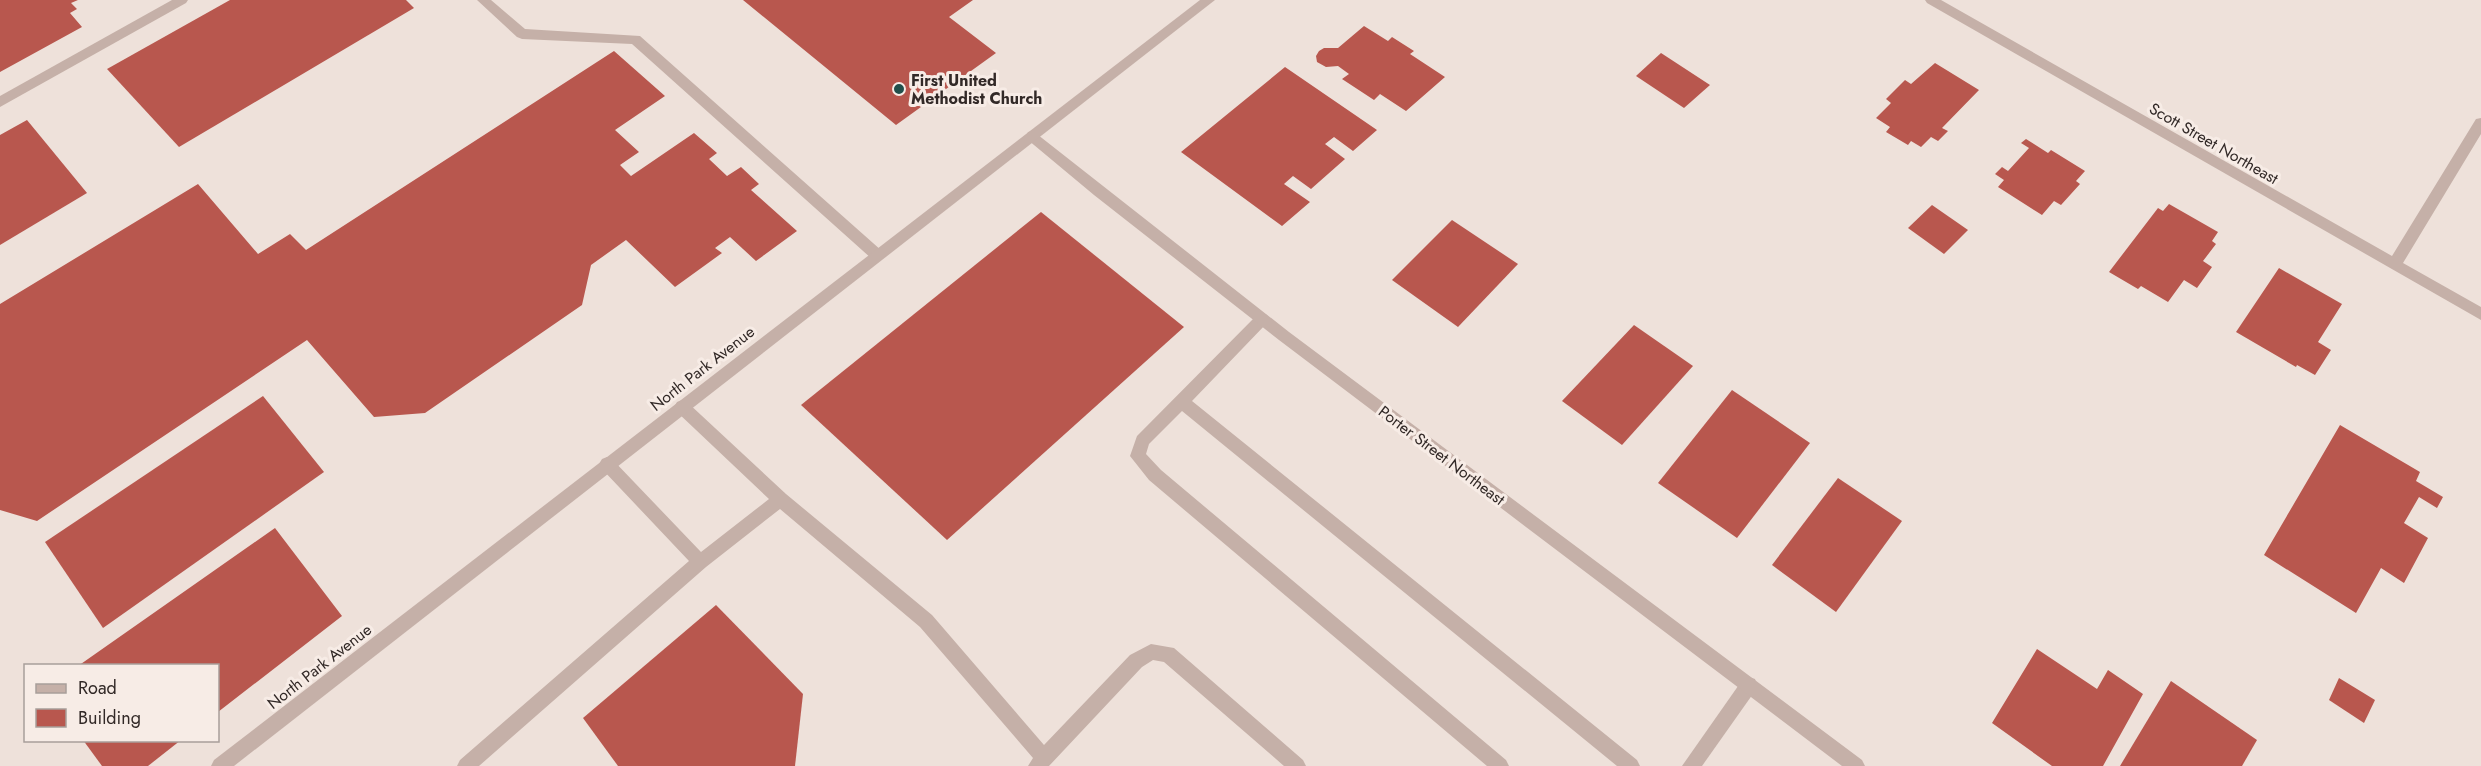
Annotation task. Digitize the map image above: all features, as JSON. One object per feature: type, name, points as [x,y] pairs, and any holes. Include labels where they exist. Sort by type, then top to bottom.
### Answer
[{"type":"street","points":[[0,102],[182,0]]},
{"type":"street","points":[[483,0],[522,34],[635,39],[877,255]]},
{"type":"street","name":"North Park Avenue","points":[[220,766],[1209,0]]},
{"type":"street","name":"Scott Street Northeast","points":[[1931,0],[2481,314]]},
{"type":"street","points":[[2394,264],[2481,123]]},
{"type":"street","name":"Porter Street Northeast","points":[[1033,136],[1262,319],[1856,766]]},
{"type":"street","points":[[1262,319],[1142,441],[1138,456],[1155,475],[1500,766]]},
{"type":"street","points":[[1181,401],[1631,766]]},
{"type":"street","points":[[682,407],[780,499],[926,621],[1040,762],[1136,661],[1151,652],[1168,654],[1297,766]]},
{"type":"street","points":[[607,464],[700,562]]},
{"type":"street","points":[[466,766],[700,562],[780,499]]},
{"type":"street","points":[[1691,766],[1749,685]]},
{"type":"building","points":[[0,0],[78,0],[71,3],[77,9],[70,13],[82,27],[0,72]]},
{"type":"building","points":[[230,0],[406,0],[414,8],[179,147],[107,69]]},
{"type":"building","name":"First United Methodist Church","points":[[743,0],[973,0],[949,17],[996,53],[896,125]]},
{"type":"building","points":[[1364,26],[1388,41],[1392,37],[1414,51],[1410,54],[1445,77],[1406,111],[1380,94],[1374,100],[1342,79],[1349,74],[1338,66],[1326,67],[1317,62],[1316,56],[1319,51],[1324,48],[1338,48]]},
{"type":"building","points":[[614,51],[665,96],[615,130],[639,152],[620,165],[631,176],[694,133],[717,153],[709,159],[727,176],[741,167],[759,184],[751,190],[797,231],[756,261],[730,237],[715,248],[722,253],[675,287],[626,240],[591,265],[582,305],[425,413],[374,417],[307,340],[37,521],[0,510],[0,304],[198,184],[258,254],[290,234],[306,250]]},
{"type":"building","points":[[1661,53],[1710,85],[1684,108],[1636,76]]},
{"type":"building","points":[[1935,63],[1979,90],[1942,128],[1948,131],[1938,141],[1931,137],[1921,147],[1911,141],[1908,145],[1886,132],[1890,127],[1876,118],[1891,103],[1886,99],[1905,80],[1911,84]]},
{"type":"building","points":[[1285,67],[1377,130],[1353,151],[1334,137],[1325,144],[1345,159],[1311,189],[1293,176],[1284,184],[1310,202],[1282,226],[1181,152]]},
{"type":"building","points":[[27,120],[87,193],[0,245],[0,135]]},
{"type":"building","points":[[2026,139],[2048,153],[2051,150],[2085,171],[2076,181],[2080,184],[2061,205],[2054,201],[2042,215],[1998,187],[2004,180],[1995,174],[2002,167],[2008,171],[2029,148],[2021,143]]},
{"type":"building","points":[[2169,204],[2218,232],[2212,241],[2216,244],[2203,261],[2212,267],[2197,288],[2184,280],[2168,302],[2141,286],[2138,289],[2109,272],[2158,208],[2163,211]]},
{"type":"building","points":[[1932,205],[1968,230],[1944,254],[1908,228]]},
{"type":"building","points":[[1041,212],[1184,327],[947,540],[801,405]]},
{"type":"building","points":[[1452,220],[1518,264],[1458,327],[1392,280]]},
{"type":"building","points":[[2279,268],[2342,304],[2318,342],[2331,350],[2315,375],[2297,365],[2296,367],[2236,332]]},
{"type":"building","points":[[1634,325],[1693,366],[1622,445],[1562,401]]},
{"type":"building","points":[[1732,390],[1810,443],[1737,538],[1658,483]]},
{"type":"building","points":[[263,396],[324,472],[103,628],[45,542]]},
{"type":"building","points":[[2340,425],[2420,472],[2416,481],[2443,497],[2437,508],[2419,497],[2404,523],[2428,538],[2404,583],[2381,568],[2356,613],[2264,555]]},
{"type":"building","points":[[1838,478],[1902,521],[1836,612],[1772,565]]},
{"type":"building","points":[[275,528],[342,616],[219,711],[219,664],[81,664]]},
{"type":"building","points":[[716,605],[803,694],[795,766],[618,766],[583,718]]},
{"type":"building","points":[[2037,649],[2097,689],[2108,670],[2143,694],[2103,766],[2052,766],[1992,723]]},
{"type":"building","points":[[2339,678],[2375,700],[2364,723],[2329,700]]},
{"type":"building","points":[[2171,681],[2257,740],[2242,766],[2120,766]]},
{"type":"building","points":[[84,742],[178,742],[148,766],[102,766]]},
{"type":"place","name":"First United Methodist Church","points":[[899,89]]}]
